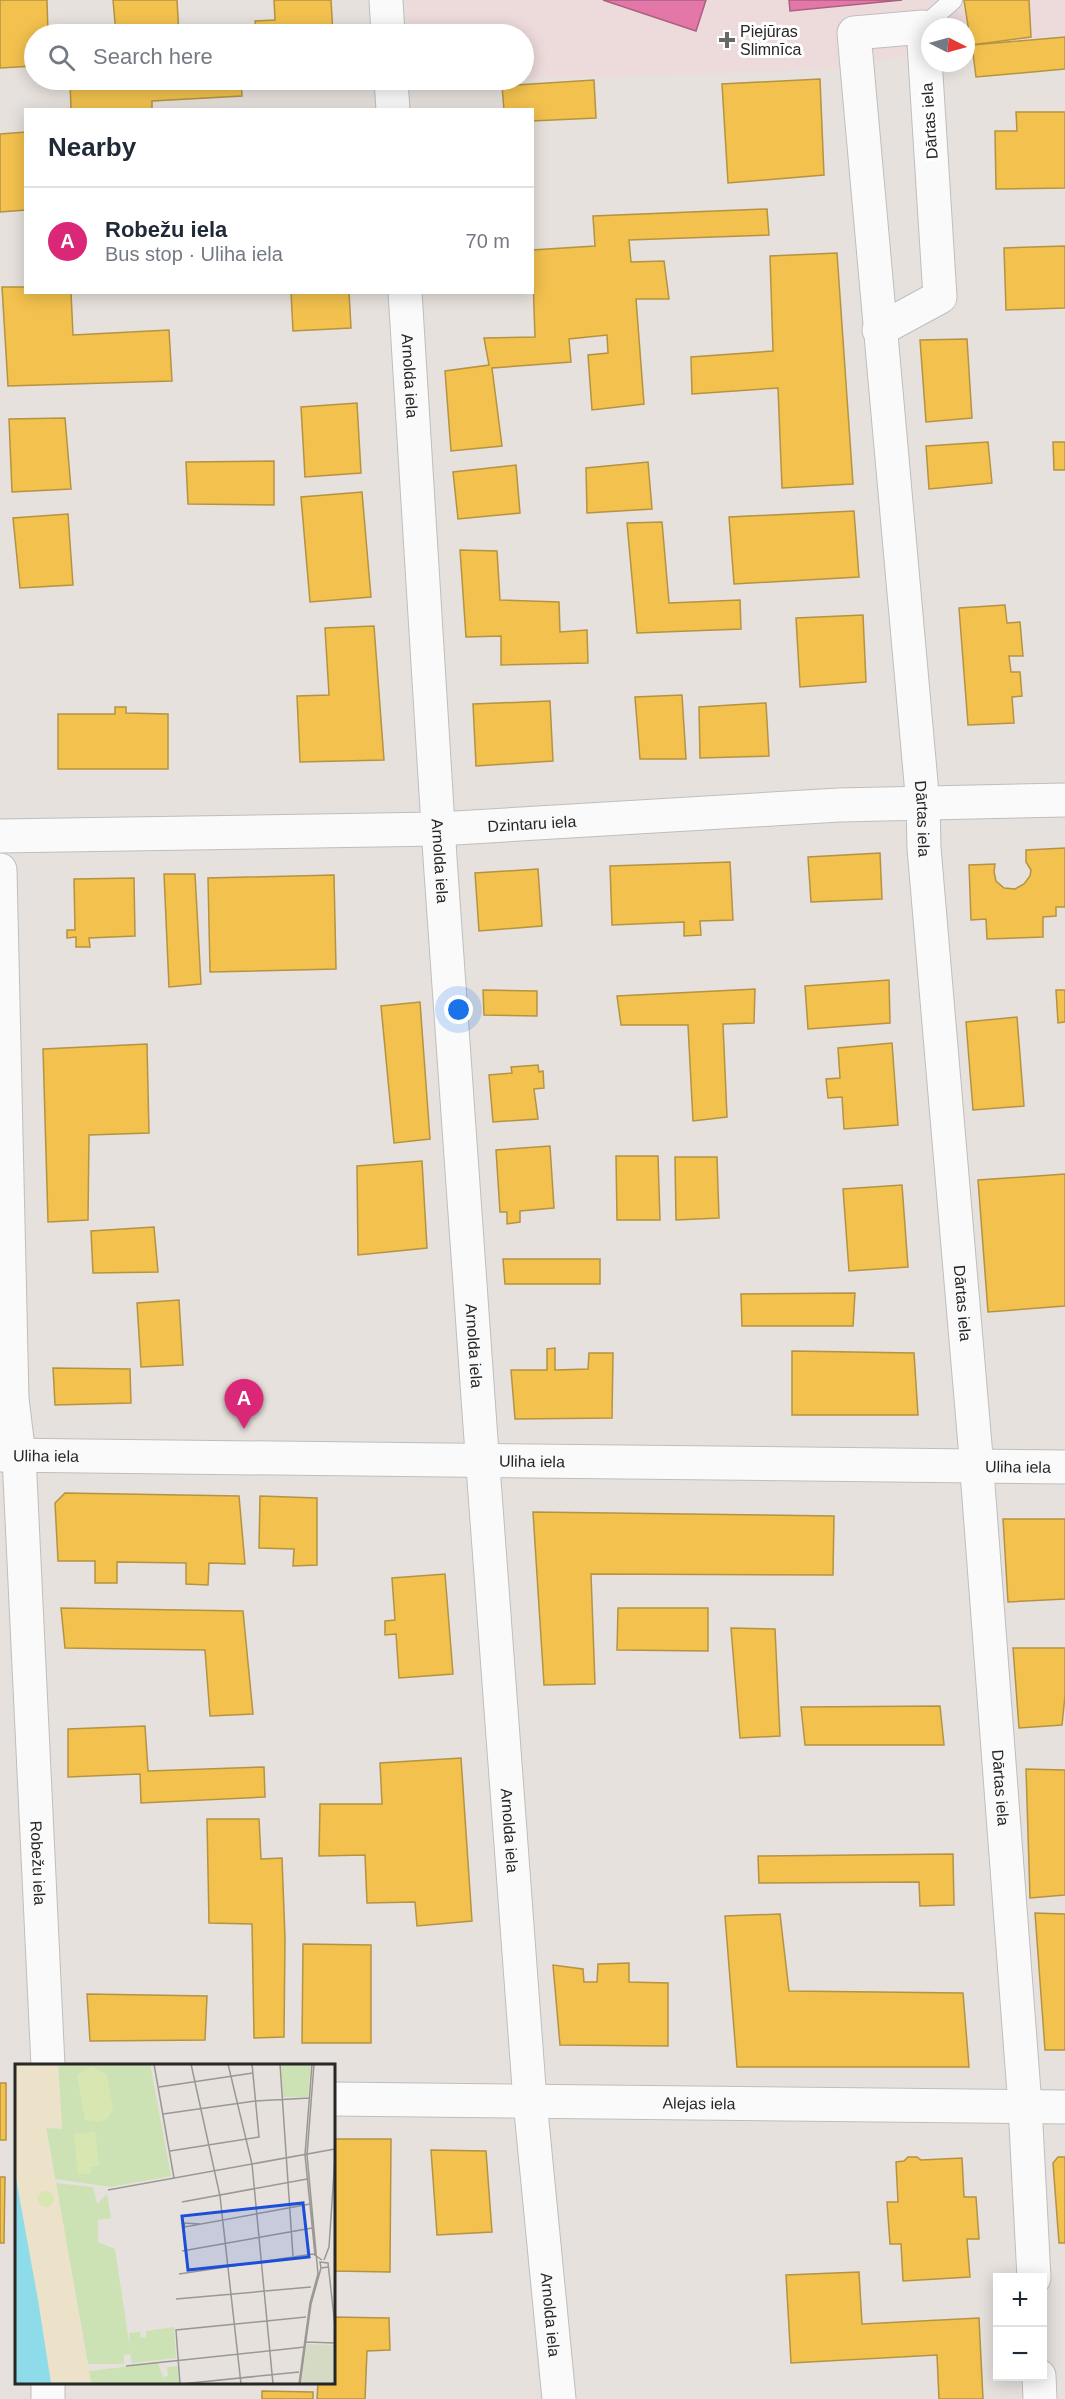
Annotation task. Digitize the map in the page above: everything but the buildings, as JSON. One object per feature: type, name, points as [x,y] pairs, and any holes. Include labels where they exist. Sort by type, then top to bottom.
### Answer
[{"type":"street","points":[[386,0],[387,24]]},
{"type":"street","name":"Dārtas iela","points":[[921,27],[854,33],[922,804],[975,1445],[1025,2106],[1034,2273]]},
{"type":"street","name":"Dārtas iela","points":[[879,330],[940,297],[926,72]]},
{"type":"street","points":[[392,90],[393,108]]},
{"type":"street","name":"Arnolda iela","points":[[405,294],[438,829],[483,1460],[530,2101],[559,2399]]},
{"type":"street","name":"Dzintaru iela","points":[[0,836],[438,829],[839,805],[1065,800]]},
{"type":"street","name":"Robežu iela","points":[[0,870],[12,1399],[10,1456],[48,2064]]},
{"type":"street","name":"Uliha iela","points":[[10,1456],[1065,1467]]},
{"type":"street","name":"Alejas iela","points":[[334,2099],[1065,2107]]},
{"type":"street","points":[[1039,2381],[1040,2399]]},
{"type":"lane","points":[[933,18],[952,0]]},
{"type":"shaded area","name":"Piejūras Slimnīca","points":[[407,0],[1065,0],[1065,35],[975,44],[975,18],[921,18],[921,53],[820,70],[534,79],[534,24],[408,24]]},
{"type":"place","name":"Piejūras Slimnīca","points":[[727,40]]},
{"type":"place","name":"Robežu iela","points":[[244,1429]]}]
